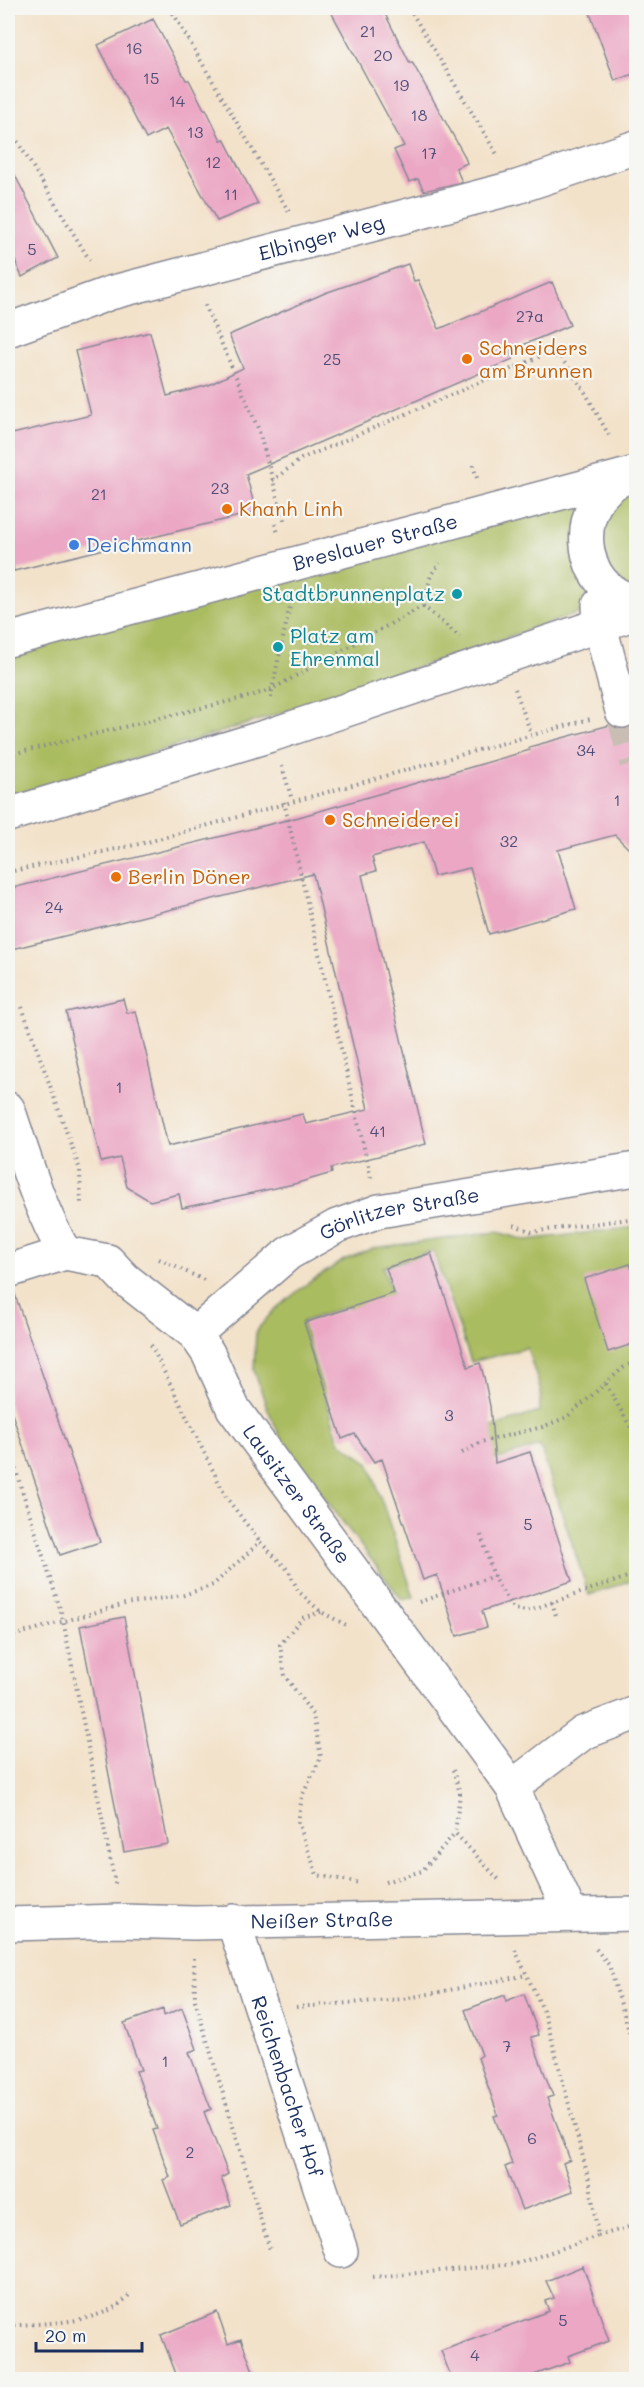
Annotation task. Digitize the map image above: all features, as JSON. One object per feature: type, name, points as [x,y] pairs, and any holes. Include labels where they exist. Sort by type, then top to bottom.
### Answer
[{"type":"street","name":"Elbinger Weg","points":[[8,330],[110,294],[517,187],[636,147]]},
{"type":"street","name":"Breslauer Straße","points":[[8,640],[636,473]]},
{"type":"street","name":"Breslauer Straße","points":[[636,473],[617,481],[600,495],[589,514],[585,535],[588,557],[598,576],[612,590],[636,601]]},
{"type":"street","name":"Breslauer Straße","points":[[598,576],[600,627],[622,711]]},
{"type":"street","points":[[8,815],[271,735],[600,627],[636,613]]},
{"type":"street","points":[[8,1109],[59,1243],[8,1271]]},
{"type":"street","name":"Görlitzer Straße","points":[[195,1334],[289,1253],[337,1226],[379,1211],[636,1169]]},
{"type":"street","name":"Lausitzer Straße","points":[[59,1243],[108,1261],[125,1279],[195,1334],[208,1353],[233,1408],[512,1787],[571,1915]]},
{"type":"street","points":[[512,1787],[583,1734],[636,1713]]},
{"type":"street","name":"Neißer Straße","points":[[8,1924],[122,1921],[194,1923],[636,1914]]},
{"type":"street","name":"Reichenbacher Hof","points":[[233,1921],[341,2251]]},
{"type":"path","points":[[170,8],[306,241]]},
{"type":"path","points":[[409,8],[517,187]]},
{"type":"path","points":[[8,126],[110,294]]},
{"type":"path","points":[[217,332],[258,428],[284,520]]},
{"type":"path","points":[[272,481],[301,459],[546,354],[561,357],[584,390],[611,439]]},
{"type":"path","points":[[272,688],[294,587],[275,524]]},
{"type":"path","points":[[8,755],[228,702],[272,688],[423,606],[431,575],[439,563],[449,560]]},
{"type":"path","points":[[8,872],[144,843],[531,733],[622,711]]},
{"type":"path","points":[[281,762],[292,800]]},
{"type":"path","points":[[284,802],[379,1211]]},
{"type":"path","points":[[22,1007],[80,1170],[82,1223],[59,1243]]},
{"type":"path","points":[[503,1221],[532,1232],[636,1218]]},
{"type":"path","points":[[155,1257],[238,1296]]},
{"type":"path","points":[[144,1336],[226,1497],[260,1542],[289,1571],[298,1591],[321,1612],[346,1624],[354,1634]]},
{"type":"path","points":[[462,1453],[481,1442],[542,1427],[567,1417],[623,1368],[636,1361]]},
{"type":"path","points":[[606,1384],[636,1437]]},
{"type":"path","points":[[8,1446],[63,1620],[122,1921]]},
{"type":"path","points":[[481,1535],[495,1580],[514,1609],[527,1611],[636,1574]]},
{"type":"path","points":[[8,1637],[125,1604],[184,1595],[213,1584],[260,1542]]},
{"type":"path","points":[[552,1602],[557,1619]]},
{"type":"path","points":[[321,1612],[302,1618],[280,1645],[285,1676],[313,1715],[321,1757],[302,1796],[298,1822],[317,1875],[362,1883]]},
{"type":"path","points":[[383,1882],[422,1871],[455,1833],[460,1793],[452,1765]]},
{"type":"path","points":[[455,1833],[500,1881],[509,1938],[545,2014],[590,2184],[598,2236]]},
{"type":"path","points":[[571,1915],[609,1965],[636,2054]]},
{"type":"path","points":[[194,1923],[195,2000],[270,2250]]},
{"type":"path","points":[[262,2009],[403,1999],[527,1975]]},
{"type":"path","points":[[373,2277],[516,2264],[636,2225]]},
{"type":"path","points":[[8,2326],[93,2316],[122,2304],[130,2294]]},
{"type":"green space","points":[[636,487],[636,594],[257,721],[8,797],[8,652]]},
{"type":"green space","points":[[636,1227],[636,1579],[589,1595],[540,1446],[479,1465],[432,1446],[539,1412],[541,1391],[527,1348],[471,1362],[433,1251],[383,1267],[400,1316],[358,1331],[349,1306],[302,1322],[339,1441],[369,1463],[414,1597],[402,1600],[283,1443],[254,1370],[256,1331],[274,1310],[308,1283],[344,1260],[374,1248],[497,1232],[526,1240]]},
{"type":"building","points":[[329,8],[382,8],[410,63],[412,62],[464,155],[467,163],[456,168],[462,182],[424,191],[418,179],[409,182],[394,150],[404,146]]},
{"type":"building","points":[[588,8],[632,8],[636,21],[636,73],[615,81]]},
{"type":"building","points":[[153,19],[186,80],[189,80],[206,109],[221,140],[224,139],[258,204],[217,221],[166,129],[146,139],[98,45]]},
{"type":"building","points":[[8,162],[58,258],[22,277],[8,244]]},
{"type":"building","points":[[408,264],[414,281],[418,280],[439,329],[552,282],[570,325],[509,351],[513,359],[246,474],[256,512],[14,571],[8,547],[8,435],[91,415],[75,351],[150,332],[167,396],[209,385],[243,368],[229,335],[325,293]]},
{"type":"building","points":[[636,722],[636,856],[615,835],[558,850],[576,909],[489,934],[470,868],[434,876],[424,842],[372,857],[376,871],[362,875],[426,1144],[331,1168],[332,1173],[294,1184],[182,1208],[179,1194],[150,1201],[127,1187],[120,1158],[101,1162],[66,1012],[123,999],[127,1013],[136,1011],[168,1146],[303,1114],[306,1124],[368,1109],[313,874],[8,950],[8,889],[299,817],[530,750],[529,747],[610,725],[626,729]]},
{"type":"building","points":[[431,1253],[468,1367],[480,1363],[490,1406],[495,1463],[530,1452],[572,1581],[482,1611],[487,1627],[457,1636],[437,1575],[423,1580],[382,1459],[374,1462],[355,1434],[342,1439],[304,1323],[394,1293],[386,1268]]},
{"type":"building","points":[[630,1264],[636,1280],[636,1343],[608,1352],[584,1279]]},
{"type":"building","points":[[8,1289],[13,1289],[100,1542],[60,1555],[8,1402]]},
{"type":"building","points":[[124,1617],[168,1844],[124,1852],[80,1626]]},
{"type":"building","points":[[524,1994],[539,2035],[531,2037],[553,2096],[547,2098],[570,2160],[563,2163],[573,2191],[522,2210],[505,2167],[512,2164],[494,2116],[498,2115],[478,2058],[482,2055],[465,2010],[505,1995],[506,2001]]},
{"type":"building","points":[[182,2008],[197,2049],[189,2052],[211,2109],[204,2112],[228,2174],[221,2178],[231,2205],[180,2224],[163,2180],[170,2177],[153,2130],[157,2129],[136,2071],[141,2070],[124,2023],[163,2009],[164,2016]]},
{"type":"building","points":[[583,2266],[609,2341],[568,2356],[570,2362],[523,2379],[452,2379],[441,2351],[549,2311],[545,2301],[554,2298],[546,2281]]},
{"type":"building","points":[[217,2312],[228,2344],[241,2339],[256,2379],[178,2379],[161,2335]]},
{"type":"tunnel","points":[[622,711],[636,763]]},
{"type":"place","name":"Schneiders am Brunnen","points":[[467,359]]},
{"type":"place","name":"Khanh Linh","points":[[227,509]]},
{"type":"place","name":"Deichmann","points":[[74,545]]},
{"type":"place","name":"Stadtbrunnenplatz","points":[[457,594]]},
{"type":"place","name":"Platz am Ehrenmal","points":[[278,647]]},
{"type":"place","name":"Schneiderei","points":[[330,820]]},
{"type":"place","name":"Berlin Döner","points":[[116,877]]}]
